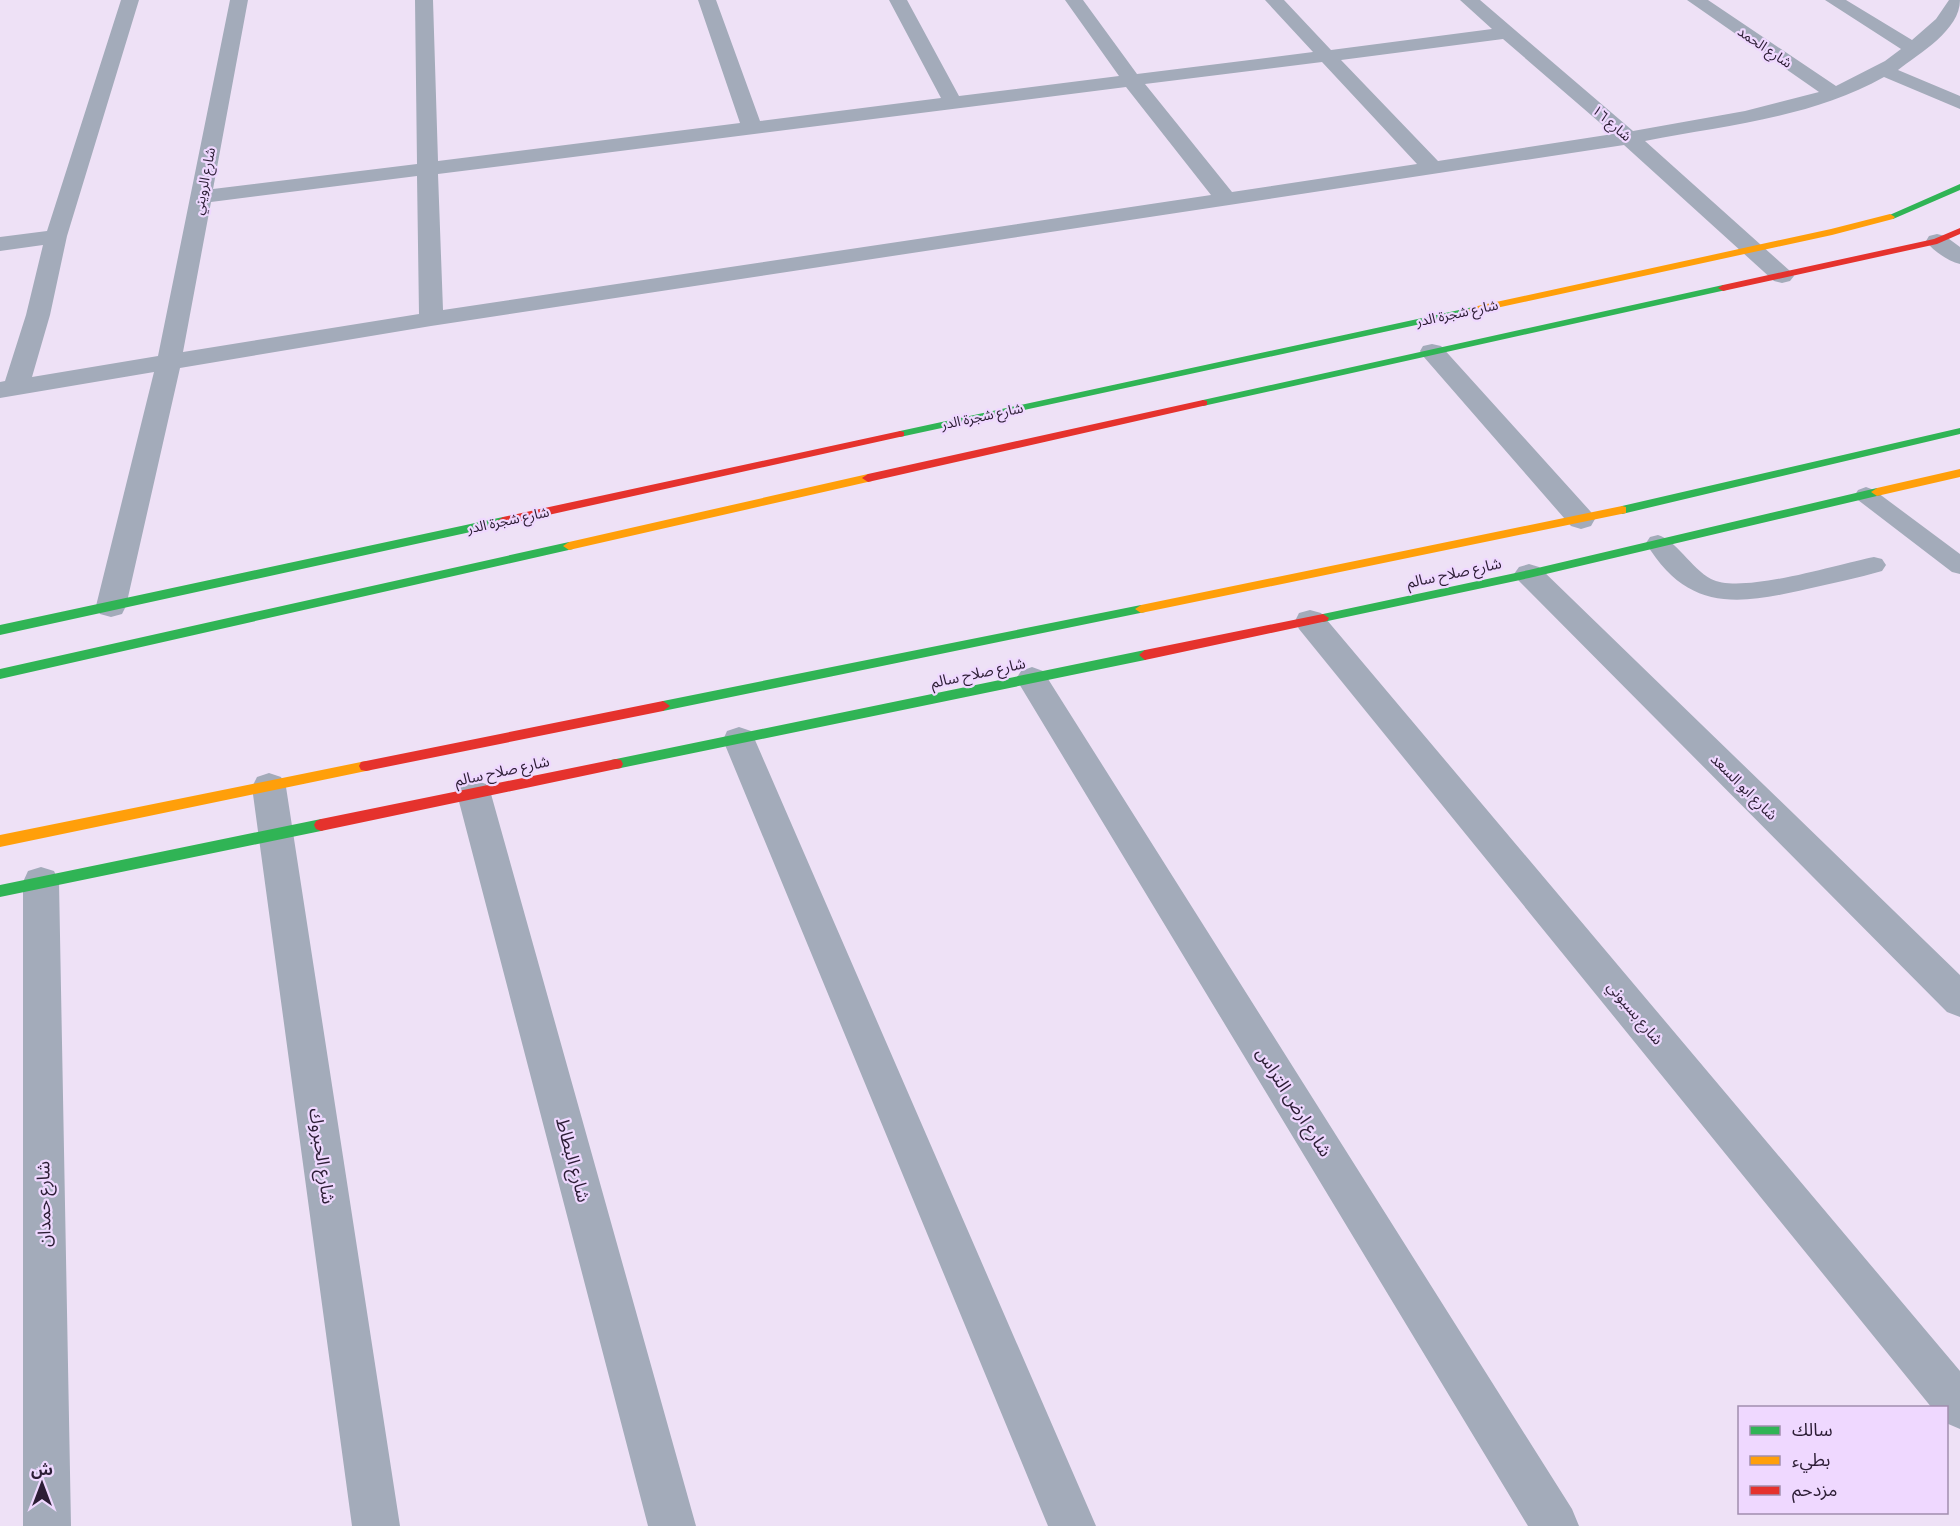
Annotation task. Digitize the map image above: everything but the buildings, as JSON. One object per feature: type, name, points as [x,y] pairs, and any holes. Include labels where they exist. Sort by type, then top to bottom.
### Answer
[{"type":"street","points":[[8,388],[38,315],[56,236],[130,0]]},
{"type":"street","name":"شارع الرويني","points":[[111,606],[170,362],[239,0]]},
{"type":"street","points":[[424,0],[430,319]]},
{"type":"street","points":[[707,0],[752,128]]},
{"type":"street","points":[[898,0],[953,103]]},
{"type":"street","points":[[1074,0],[1132,81],[1227,200]]},
{"type":"street","points":[[1274,0],[1433,168]]},
{"type":"street","name":"شارع ١٦","points":[[1469,0],[1629,138],[1782,276]]},
{"type":"street","name":"شارع الحمد","points":[[1696,0],[1835,94]]},
{"type":"street","points":[[1834,0],[1914,49]]},
{"type":"street","points":[[8,388],[430,319],[1629,138],[1784,109],[1835,94],[1885,70],[1914,49],[1956,12]]},
{"type":"street","points":[[201,197],[1508,33]]},
{"type":"street","points":[[1885,70],[1960,103]]},
{"type":"street","name":"شارع شجرة الدر","points":[[0,630],[1753,249],[1896,215],[1944,197],[1960,187]]},
{"type":"street","points":[[0,674],[1432,351],[1937,241],[1960,231]]},
{"type":"street","points":[[0,244],[56,236]]},
{"type":"street","points":[[1937,241],[1960,257]]},
{"type":"street","points":[[1432,351],[1581,519]]},
{"type":"street","name":"شارع صلاح سالم","points":[[0,841],[1581,519],[1960,431]]},
{"type":"street","points":[[1827,462],[1853,484]]},
{"type":"street","name":"شارع صلاح سالم","points":[[0,891],[739,740],[1528,574],[1658,543],[1853,484],[1960,473]]},
{"type":"street","name":"شارع ابو السعد","points":[[1528,574],[1960,1000]]},
{"type":"street","name":"شارع بسيوني","points":[[1310,621],[1960,1406]]},
{"type":"street","name":"شارع ارض التراس","points":[[1032,679],[1555,1526]]},
{"type":"street","points":[[739,740],[1072,1526]]},
{"type":"street","name":"شارع الحبروك","points":[[269,787],[274,835],[376,1526]]},
{"type":"street","name":"شارع البطاط","points":[[474,794],[672,1526]]},
{"type":"street","name":"شارع حمدان","points":[[41,882],[47,1526]]},
{"type":"lane","points":[[1853,484],[1960,566]]},
{"type":"lane","points":[[1658,543],[1685,574],[1719,591],[1753,591],[1874,565]]},
{"type":"traffic: fast","points":[[1890,217],[1960,187]]},
{"type":"traffic: fast","points":[[1203,403],[1723,288]]},
{"type":"traffic: fast","points":[[900,434],[1473,310]]},
{"type":"traffic: fast","points":[[1622,510],[1960,431]]},
{"type":"traffic: fast","points":[[1323,618],[1529,574],[1877,492]]},
{"type":"traffic: fast","points":[[0,630],[503,521]]},
{"type":"traffic: fast","points":[[0,674],[569,546]]},
{"type":"traffic: fast","points":[[663,706],[1141,609]]},
{"type":"traffic: fast","points":[[616,764],[1145,655]]},
{"type":"traffic: fast","points":[[0,891],[321,825]]},
{"type":"traffic: slow","points":[[1473,310],[1832,232],[1890,217]]},
{"type":"traffic: slow","points":[[1877,492],[1960,473]]},
{"type":"traffic: slow","points":[[569,546],[868,478]]},
{"type":"traffic: slow","points":[[1141,609],[1622,510]]},
{"type":"traffic: slow","points":[[0,841],[366,766]]},
{"type":"traffic: jam","points":[[1723,288],[1937,241],[1960,231]]},
{"type":"traffic: jam","points":[[868,478],[1203,403]]},
{"type":"traffic: jam","points":[[503,521],[900,434]]},
{"type":"traffic: jam","points":[[1145,655],[1323,618]]},
{"type":"traffic: jam","points":[[366,766],[663,706]]},
{"type":"traffic: jam","points":[[321,825],[616,764]]}]
